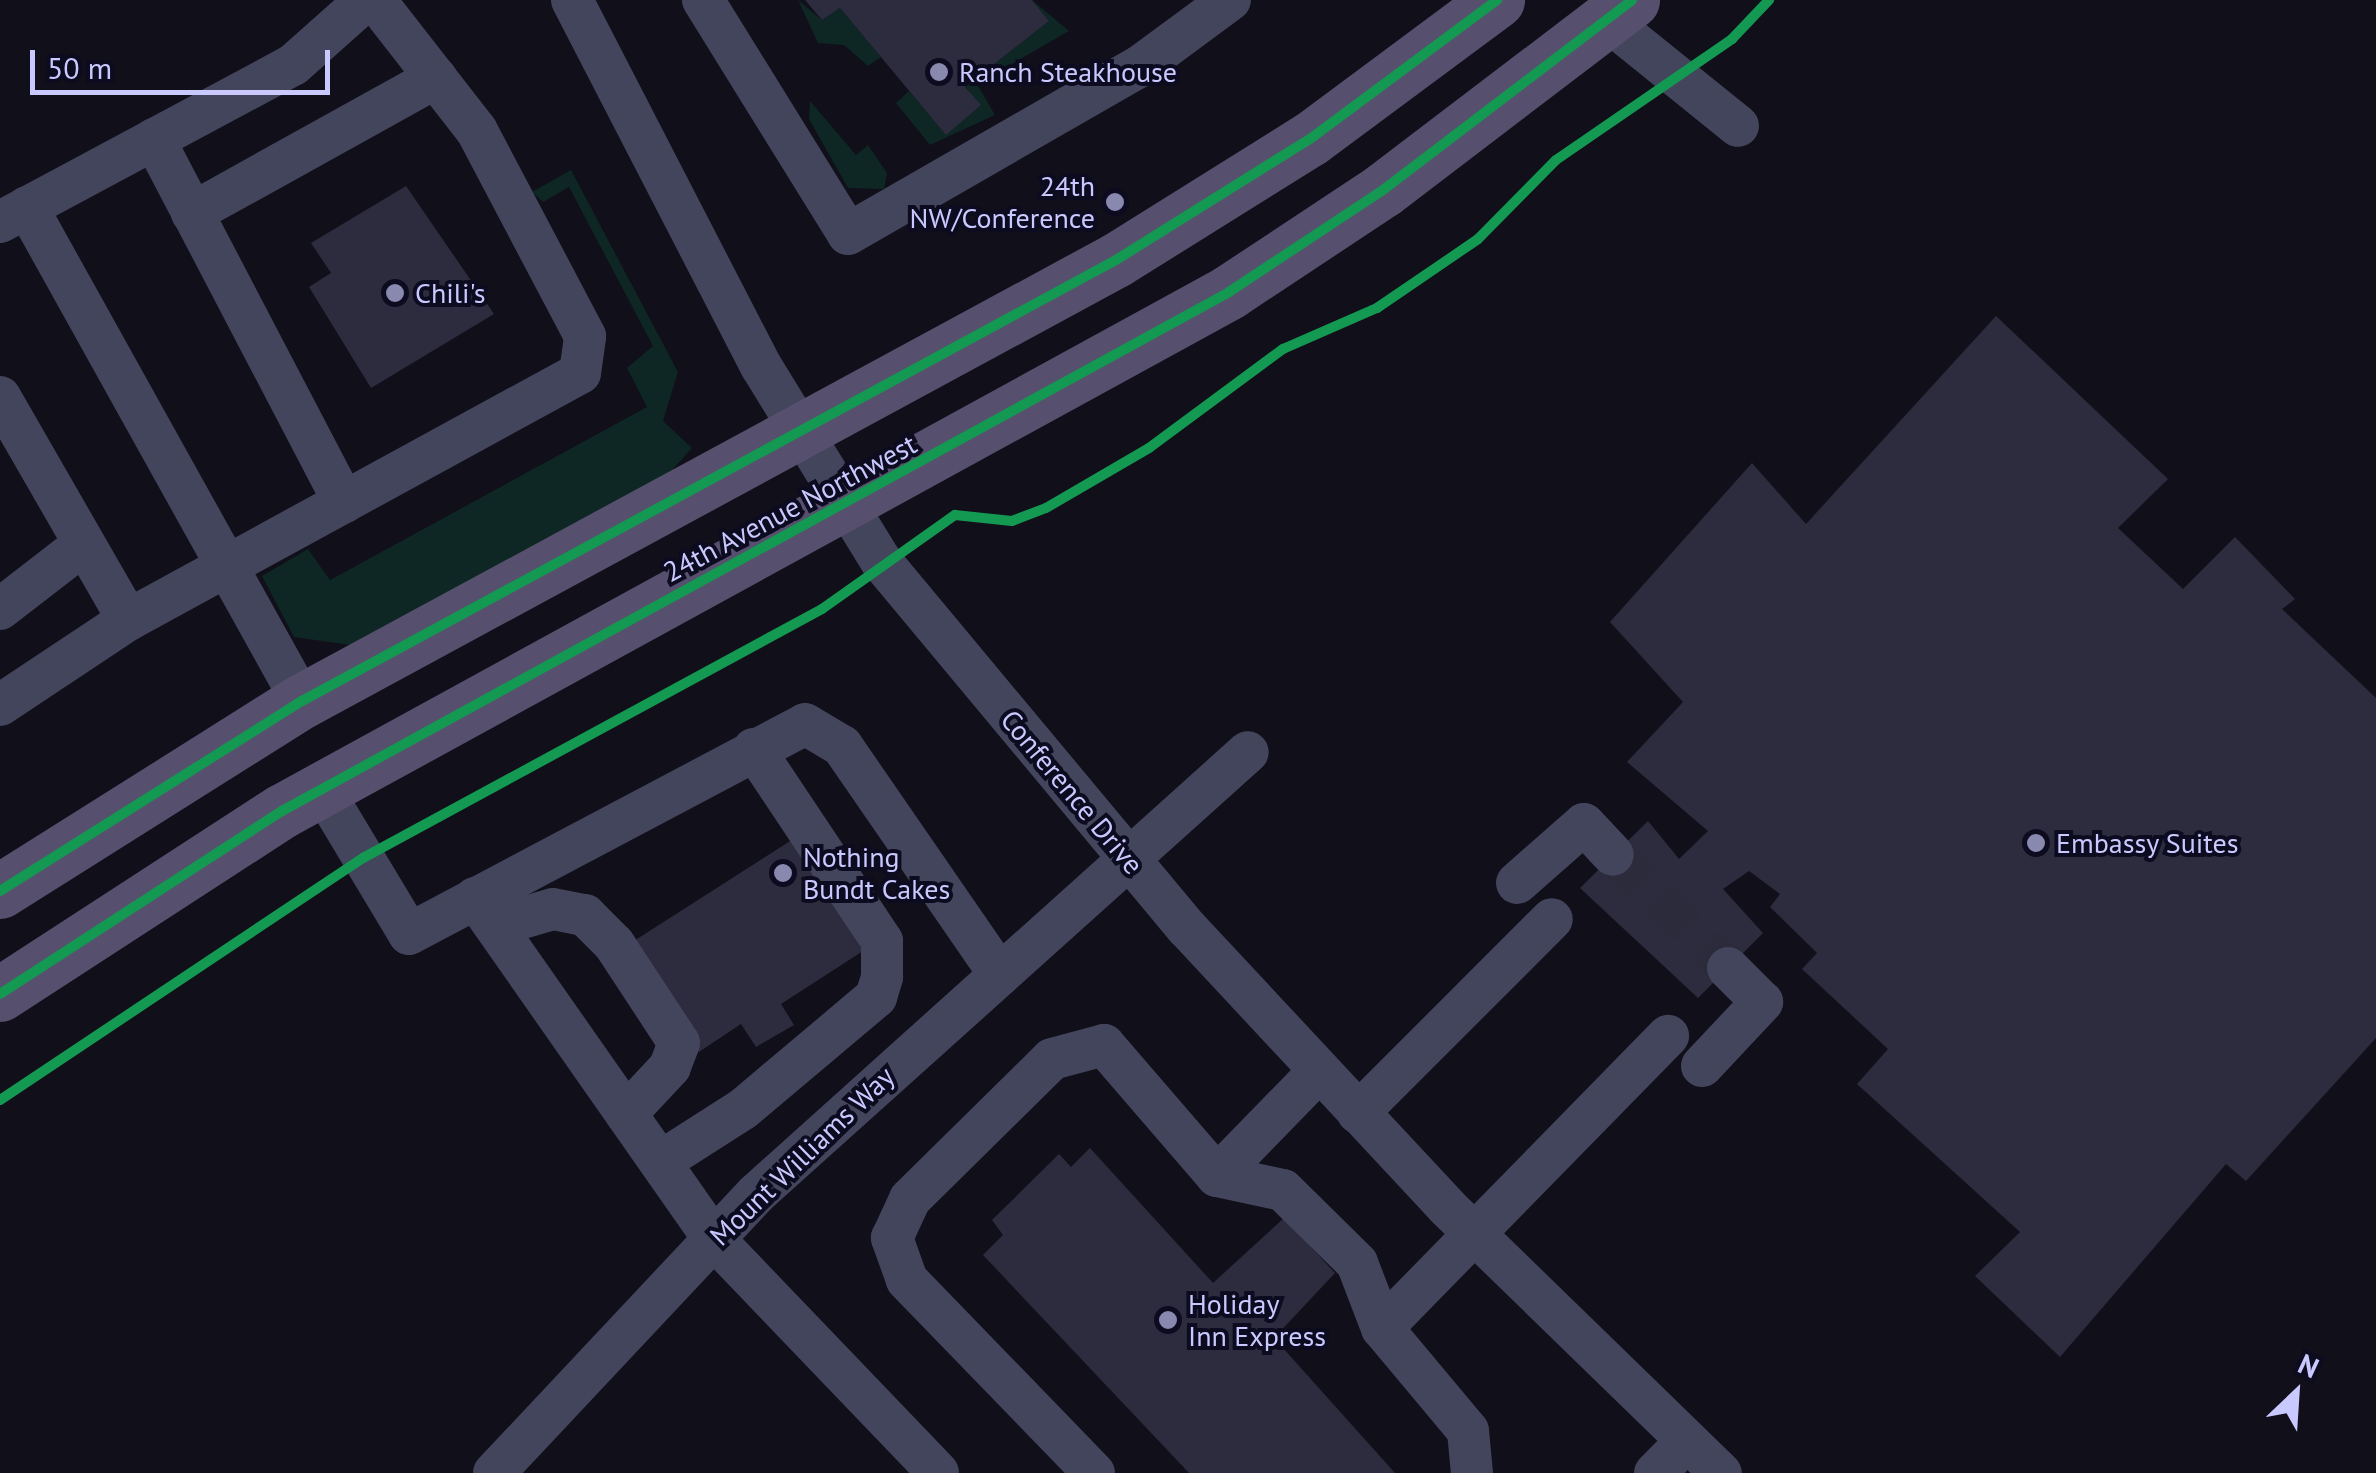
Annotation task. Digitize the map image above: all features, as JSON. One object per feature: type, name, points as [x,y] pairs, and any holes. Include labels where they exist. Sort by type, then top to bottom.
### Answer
[{"type":"main road","points":[[0,891],[302,701],[801,431],[1214,200],[1497,0]]},
{"type":"main road","name":"24th Avenue Northwest","points":[[0,994],[145,893],[322,788],[1229,292],[1620,10]]},
{"type":"street","points":[[302,701],[226,565],[14,215],[293,65],[366,0]]},
{"type":"street","points":[[0,705],[128,620],[566,384],[590,354],[476,130],[374,0]]},
{"type":"street","name":"Conference Drive","points":[[572,0],[590,50],[801,431],[881,561],[1133,864],[1320,1072],[1476,1235],[1721,1473]]},
{"type":"street","points":[[703,0],[848,234],[1139,67],[1230,0]]},
{"type":"street","points":[[1620,10],[1738,126]]},
{"type":"street","points":[[192,213],[436,78]]},
{"type":"street","points":[[154,139],[344,502]]},
{"type":"street","points":[[0,398],[128,620]]},
{"type":"street","points":[[0,609],[84,544]]},
{"type":"street","points":[[485,912],[754,749],[805,724],[842,746],[1000,975]]},
{"type":"street","points":[[660,1162],[758,1096],[876,997],[882,977],[882,940],[754,749]]},
{"type":"street","name":"Mount Williams Way","points":[[494,1473],[714,1238],[1000,975],[1133,864],[1248,752]]},
{"type":"street","points":[[322,788],[408,934],[485,912],[553,909],[586,915],[614,944],[679,1043],[670,1067],[626,1114]]},
{"type":"street","points":[[1517,883],[1584,824],[1613,855]]},
{"type":"street","points":[[485,912],[714,1238],[938,1473]]},
{"type":"street","points":[[1358,1113],[1552,919]]},
{"type":"street","points":[[1702,1066],[1762,1002],[1728,968]]},
{"type":"street","points":[[1382,1328],[1668,1036]]},
{"type":"street","points":[[1094,1473],[907,1280],[892,1238],[910,1198],[1052,1059],[1104,1045],[1217,1176],[1283,1190],[1357,1262],[1382,1328],[1468,1431],[1472,1473]]},
{"type":"street","points":[[1217,1176],[1320,1072]]},
{"type":"street","points":[[1655,1473],[1686,1441]]},
{"type":"green space","points":[[798,0],[822,20],[840,8],[881,57],[868,66],[844,45],[818,43]]},
{"type":"green space","points":[[1032,0],[1069,31],[977,84],[995,115],[930,145],[896,103],[909,91],[946,134],[980,105],[965,87],[1049,21]]},
{"type":"green space","points":[[810,101],[856,155],[868,145],[887,173],[884,189],[848,188],[809,119]]},
{"type":"green space","points":[[571,170],[678,372],[663,421],[692,448],[666,477],[350,645],[294,637],[262,576],[308,549],[330,580],[647,407],[627,368],[653,346],[569,187],[543,202],[532,192]]},
{"type":"building","name":"Ranch Steakhouse","points":[[805,0],[1032,0],[1049,21],[965,87],[981,105],[946,135],[840,8],[822,20]]},
{"type":"building","points":[[406,186],[494,314],[371,388],[309,287],[331,273],[311,243]]},
{"type":"building","name":"Embassy Suites","points":[[1996,316],[2168,479],[2118,528],[2183,589],[2235,537],[2295,599],[2282,609],[2376,698],[2376,1038],[2246,1181],[2226,1164],[2060,1357],[1975,1276],[2020,1232],[1857,1084],[1888,1049],[1802,969],[1817,953],[1770,907],[1780,894],[1749,871],[1723,889],[1763,933],[1698,998],[1580,888],[1648,821],[1679,859],[1708,831],[1627,762],[1683,702],[1610,622],[1752,463],[1806,524]]},
{"type":"building","points":[[795,838],[863,951],[781,1004],[794,1025],[756,1047],[741,1024],[699,1052],[626,946]]},
{"type":"building","name":"Holiday Inn Express","points":[[1090,1148],[1213,1283],[1284,1218],[1335,1273],[1274,1338],[1395,1473],[1189,1473],[983,1255],[1003,1235],[992,1220],[1059,1154],[1071,1167]]},
{"type":"tunnel","points":[[1613,855],[1728,968]]},
{"type":"cycle path","points":[[0,891],[302,701],[1116,260],[1310,139],[1497,0]]},
{"type":"cycle path","points":[[0,994],[282,811],[1229,292],[1383,190],[1632,0]]},
{"type":"cycle path","points":[[0,1100],[363,858],[822,609],[955,515],[1012,521],[1046,508],[1149,448],[1283,349],[1377,308],[1478,239],[1556,160],[1732,39],[1769,0]]},
{"type":"place","name":"Ranch Steakhouse","points":[[939,72]]},
{"type":"place","name":"24th NW/Conference","points":[[1115,202]]},
{"type":"place","name":"Chili's","points":[[395,293]]},
{"type":"place","name":"Embassy Suites","points":[[2036,843]]},
{"type":"place","name":"Nothing Bundt Cakes","points":[[783,873]]},
{"type":"place","name":"Holiday Inn Express","points":[[1168,1320]]}]
